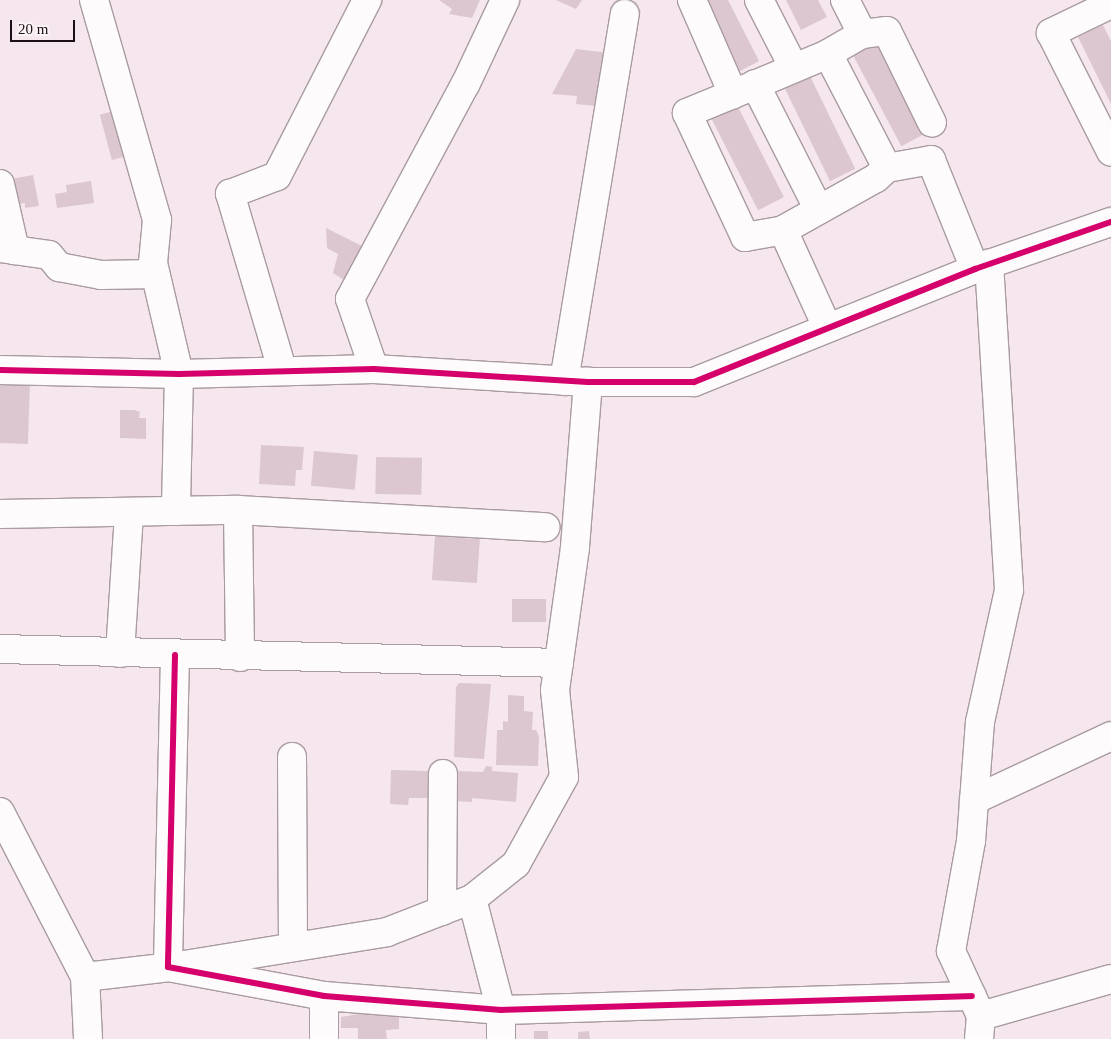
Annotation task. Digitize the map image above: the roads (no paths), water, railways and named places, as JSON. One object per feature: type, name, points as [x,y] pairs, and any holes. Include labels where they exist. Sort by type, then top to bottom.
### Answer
[{"type":"street","points":[[94,0],[157,220],[153,263],[179,374],[176,511]]},
{"type":"street","points":[[282,369],[230,194],[277,176],[367,0]]},
{"type":"street","points":[[374,369],[350,299],[466,83],[505,0]]},
{"type":"street","points":[[692,0],[744,89],[819,210]]},
{"type":"street","points":[[759,0],[794,68]]},
{"type":"street","points":[[845,0],[862,34]]},
{"type":"street","points":[[1110,4],[1052,33],[1111,152]]},
{"type":"street","points":[[85,976],[168,967],[388,932],[472,899],[516,864],[564,777],[555,690],[575,547],[576,381],[625,14]]},
{"type":"street","points":[[932,123],[887,31],[862,34],[828,54],[687,113],[746,237],[783,230],[876,178],[886,168],[931,160],[982,267],[1009,590],[980,722],[971,841],[951,951],[977,1017]]},
{"type":"street","points":[[828,54],[886,168]]},
{"type":"street","points":[[0,184],[8,249],[49,255],[59,267],[101,275],[155,274]]},
{"type":"street","points":[[0,370],[179,374],[282,369],[374,369],[576,381],[694,382],[827,327],[982,267],[1111,222]]},
{"type":"street","points":[[783,230],[827,327]]},
{"type":"street","points":[[238,510],[240,657]]},
{"type":"street","points":[[0,514],[238,510],[546,527]]},
{"type":"street","points":[[120,653],[129,512]]},
{"type":"street","points":[[0,649],[240,657],[559,663]]},
{"type":"street","points":[[168,967],[175,655]]},
{"type":"street","points":[[974,800],[1111,736]]},
{"type":"street","points":[[292,757],[294,947]]},
{"type":"street","points":[[442,911],[443,774]]},
{"type":"street","points":[[0,812],[85,976],[88,1039]]},
{"type":"street","points":[[472,899],[501,1010],[501,1039]]},
{"type":"street","points":[[168,967],[324,996],[501,1010],[977,1017],[1111,979]]},
{"type":"street","points":[[324,996],[324,1039]]}]
